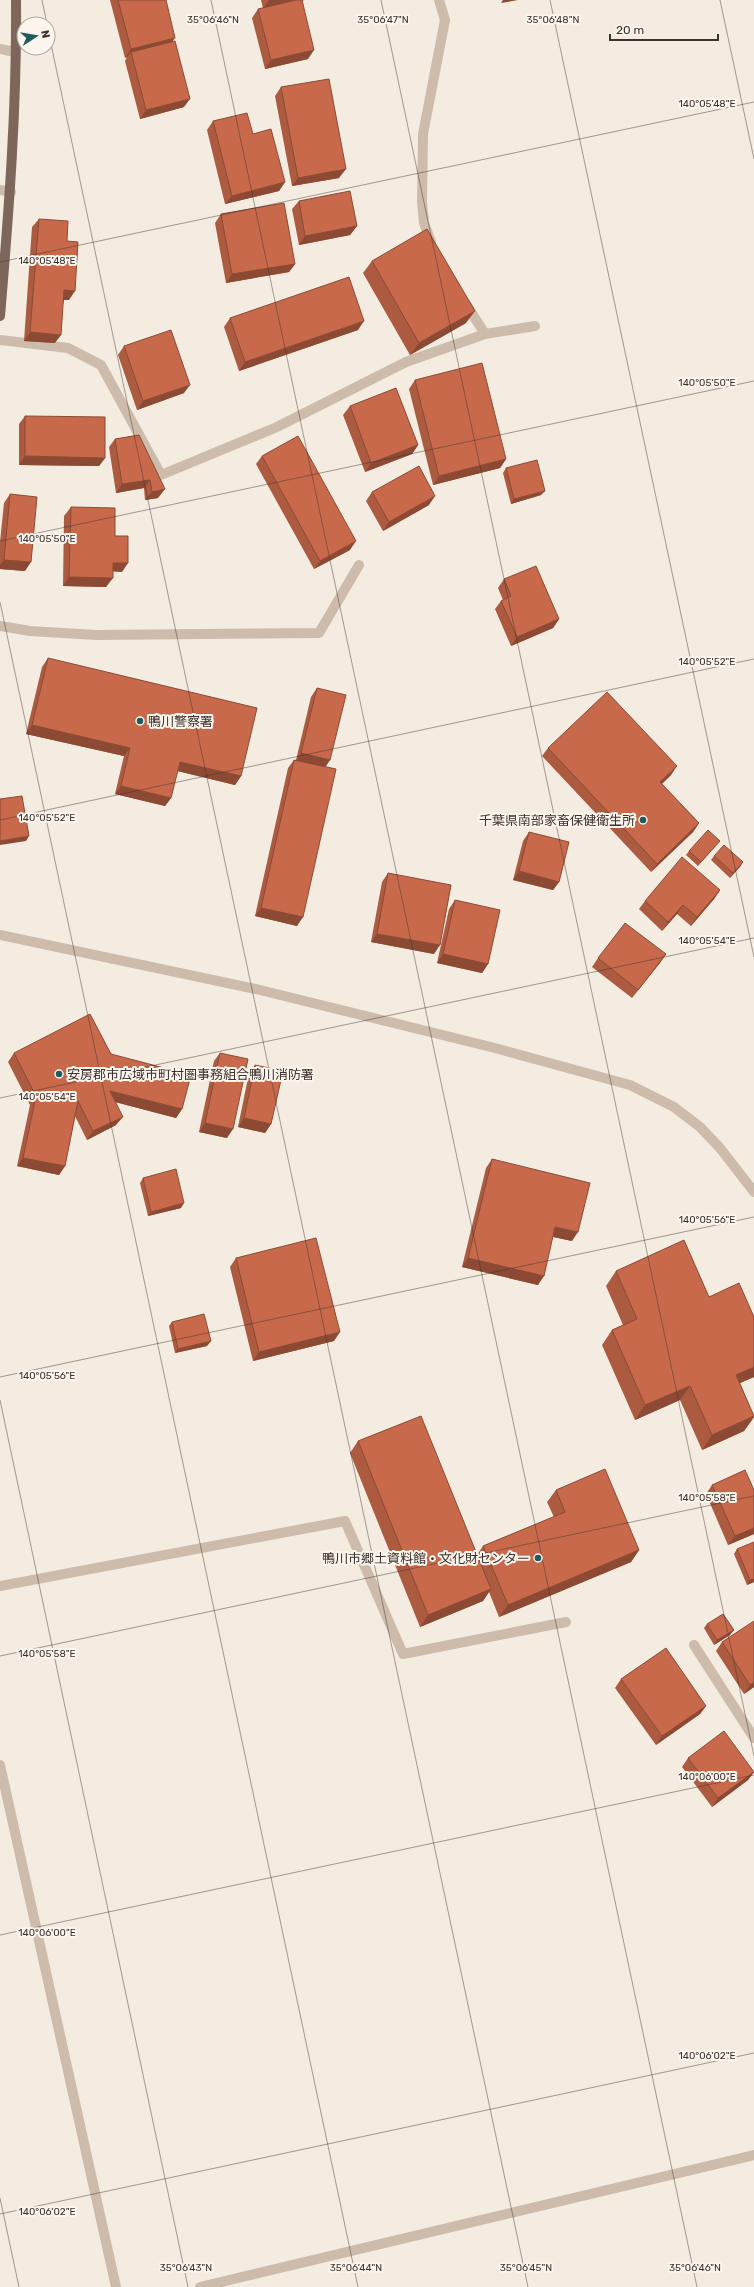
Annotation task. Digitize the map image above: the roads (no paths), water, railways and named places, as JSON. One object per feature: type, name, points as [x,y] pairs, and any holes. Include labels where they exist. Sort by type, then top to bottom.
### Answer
[{"type":"main road","points":[[0,316],[11,192],[16,0]]},
{"type":"street","points":[[434,250],[424,223],[422,202],[423,141],[445,20],[439,0]]},
{"type":"street","points":[[0,49],[15,52]]},
{"type":"street","points":[[0,190],[11,192]]},
{"type":"street","points":[[460,295],[485,334]]},
{"type":"street","points":[[0,340],[68,348],[101,365],[162,475],[276,427],[406,362],[485,334],[535,326]]},
{"type":"street","points":[[0,626],[30,631],[96,635],[319,633],[359,565]]},
{"type":"street","points":[[0,935],[256,989],[494,1048],[630,1085],[674,1107],[700,1127],[720,1148],[754,1192]]},
{"type":"street","points":[[0,1586],[345,1521],[403,1654],[566,1622]]},
{"type":"street","points":[[694,1645],[754,1738]]},
{"type":"street","points":[[0,1765],[116,2287]]},
{"type":"street","points":[[200,2287],[754,2154]]},
{"type":"place","name":"鴨川警察署","points":[[140,721]]},
{"type":"place","name":"千葉県南部家畜保健衛生所","points":[[643,820]]},
{"type":"place","name":"安房郡市広域市町村圏事務組合鴨川消防署","points":[[59,1074]]},
{"type":"place","name":"鴨川市郷土資料館・文化財センター","points":[[538,1558]]}]
